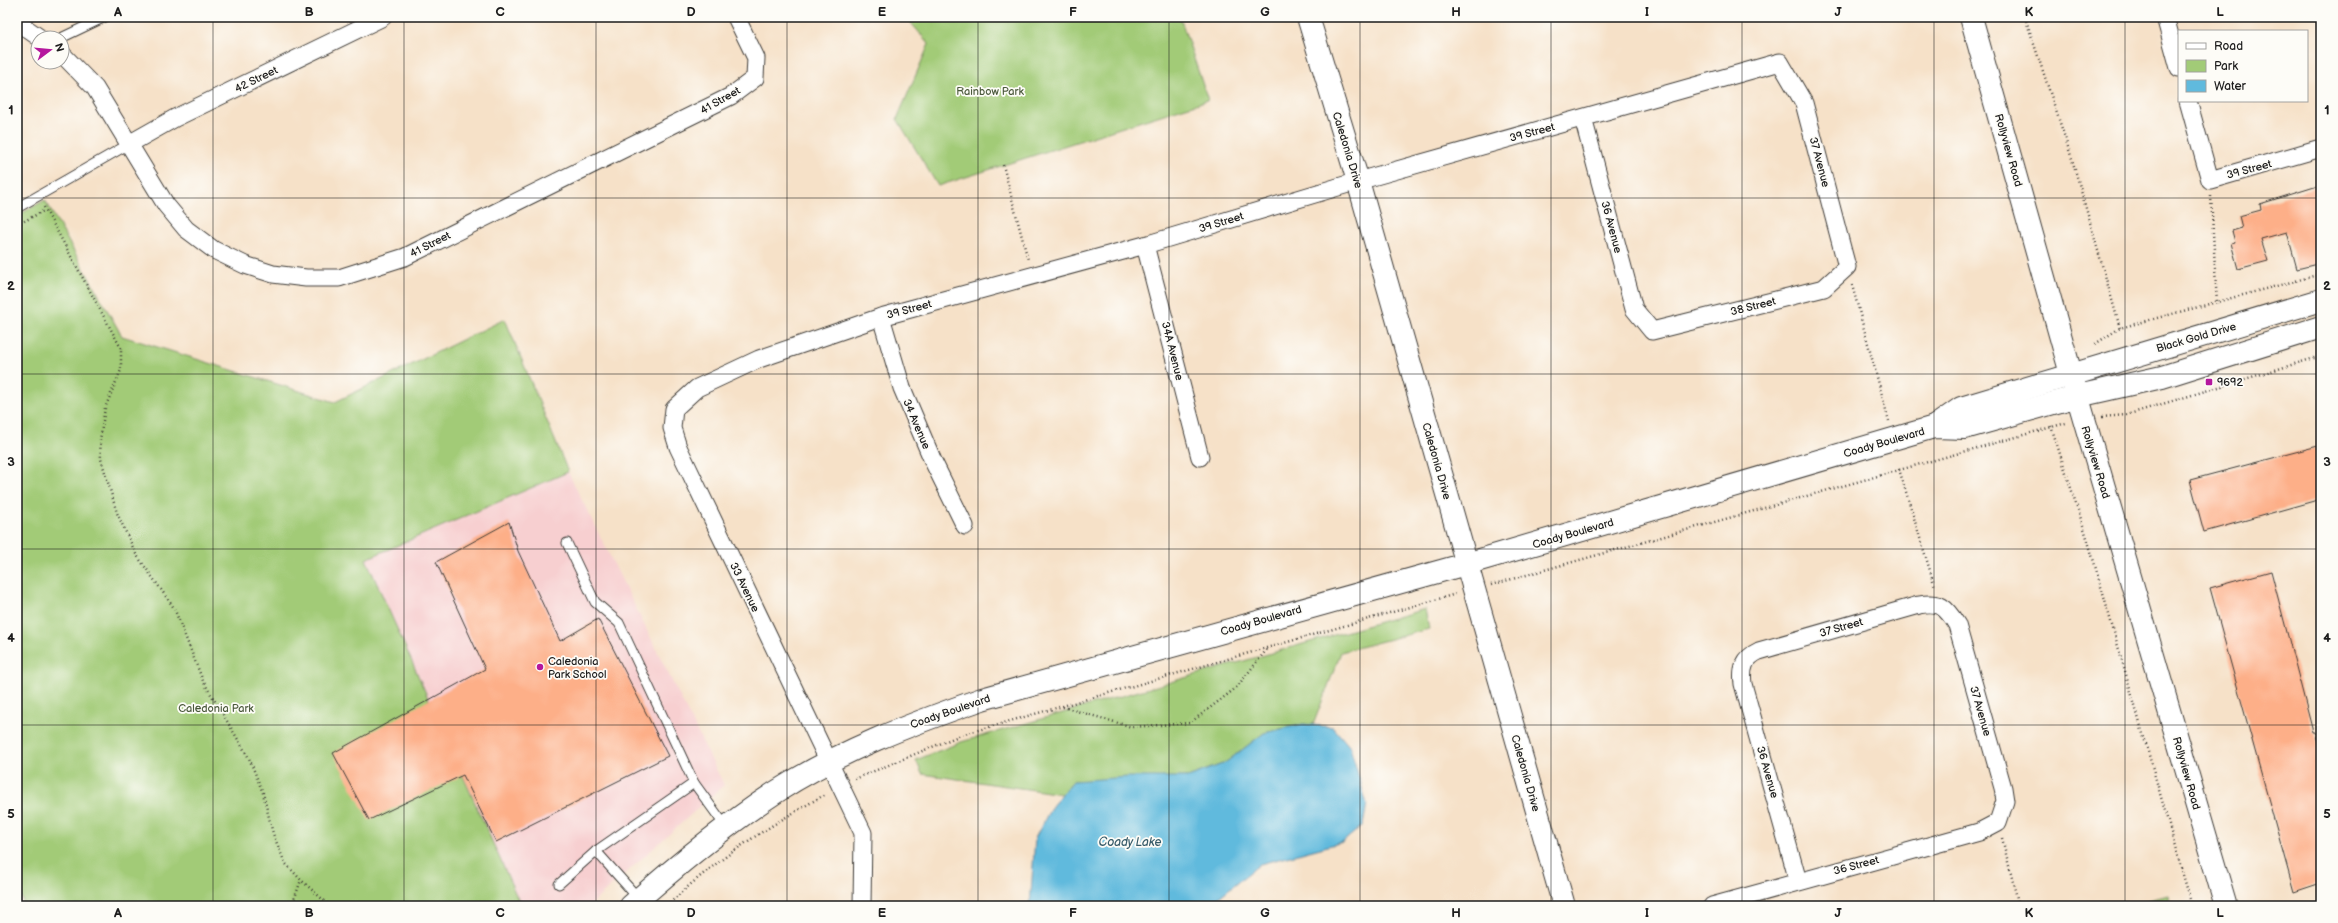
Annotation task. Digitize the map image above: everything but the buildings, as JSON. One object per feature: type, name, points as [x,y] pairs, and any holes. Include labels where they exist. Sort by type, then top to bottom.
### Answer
[{"type":"main road","name":"Caledonia Drive","points":[[1308,17],[1358,181],[1564,906]]},
{"type":"main road","name":"Rollyview Road","points":[[1971,17],[2071,374],[2226,906]]},
{"type":"main road","name":"Black Gold Drive","points":[[2071,374],[2321,300]]},
{"type":"main road","points":[[2078,396],[2169,375],[2321,327]]},
{"type":"main road","name":"Coady Boulevard","points":[[1934,427],[1961,408],[2071,374]]},
{"type":"main road","name":"Coady Boulevard","points":[[635,902],[726,827],[777,792],[829,763],[911,724],[982,699],[1466,564],[1894,438],[1934,427],[1965,428],[2078,396]]},
{"type":"street","name":"42 Street","points":[[129,144],[175,118],[383,17]]},
{"type":"street","name":"41 Street","points":[[70,62],[95,88],[166,205],[186,228],[214,250],[245,265],[273,274],[306,278],[339,278],[405,257],[731,96],[755,78],[756,58],[736,17]]},
{"type":"street","points":[[2165,17],[2178,64]]},
{"type":"street","points":[[18,24],[30,32]]},
{"type":"street","name":"39 Street","points":[[674,409],[697,388],[758,358],[881,317],[1145,245],[1358,181],[1780,62]]},
{"type":"street","name":"37 Avenue","points":[[1780,62],[1804,103],[1847,267]]},
{"type":"street","points":[[2188,102],[2210,180]]},
{"type":"street","name":"36 Avenue","points":[[1583,118],[1634,309],[1652,331]]},
{"type":"street","name":"39 Street","points":[[2210,180],[2321,148]]},
{"type":"street","name":"34A Avenue","points":[[1145,245],[1200,457]]},
{"type":"street","name":"38 Street","points":[[1652,331],[1824,288],[1847,267]]},
{"type":"street","name":"34 Avenue","points":[[881,317],[902,388],[933,461],[965,526]]},
{"type":"street","name":"33 Avenue","points":[[674,409],[672,428],[678,447],[863,833],[862,906]]},
{"type":"street","name":"37 Street","points":[[1745,662],[1749,656],[1759,651],[1919,605],[1931,603],[1941,605]]},
{"type":"street","name":"37 Avenue","points":[[1941,605],[1957,625],[2003,788],[2005,801],[1998,822]]},
{"type":"street","name":"36 Avenue","points":[[1745,662],[1742,672],[1743,684],[1798,881]]},
{"type":"street","name":"36 Street","points":[[1712,906],[1979,832],[1998,822]]},
{"type":"lane","points":[[70,33],[105,17]]},
{"type":"lane","points":[[17,208],[129,144]]},
{"type":"lane","points":[[567,543],[595,602],[619,623],[694,783],[726,827]]},
{"type":"lane","points":[[559,884],[596,851],[694,783]]},
{"type":"lane","points":[[596,851],[635,902]]},
{"type":"path","points":[[2025,17],[2072,159],[2120,328]]},
{"type":"path","points":[[1003,165],[1032,275]]},
{"type":"path","points":[[2210,180],[2217,304]]},
{"type":"path","points":[[38,196],[120,348],[121,370],[105,408],[100,440],[101,460],[117,513],[136,554],[174,608],[210,695],[242,744],[263,793],[278,849],[285,863],[301,880],[330,906]]},
{"type":"path","points":[[17,225],[45,210]]},
{"type":"path","points":[[1847,267],[1894,438]]},
{"type":"path","points":[[2096,344],[2098,341],[2120,328],[2217,304],[2321,274]]},
{"type":"path","points":[[667,906],[732,851],[775,823],[840,785],[961,735],[2051,426],[2084,418],[2126,415],[2321,356]]},
{"type":"path","points":[[2051,426],[2088,541],[2192,906]]},
{"type":"path","points":[[1899,469],[1941,605]]},
{"type":"path","points":[[1062,707],[1132,727],[1190,723],[1236,688],[1269,647]]},
{"type":"path","points":[[1998,822],[2019,906]]},
{"type":"path","points":[[292,906],[301,880]]},
{"type":"shaded area","name":"Caledonia Park School","points":[[568,472],[724,785],[589,906],[521,906],[366,559]]},
{"type":"green space","name":"Rainbow Park","points":[[906,17],[1180,17],[1208,100],[938,186],[897,119],[929,44]]},
{"type":"green space","name":"Caledonia Park","points":[[45,200],[122,336],[335,402],[505,319],[568,472],[366,559],[521,906],[24,906],[17,882],[17,216]]},
{"type":"green space","points":[[1425,609],[1429,629],[1341,652],[1313,725],[1303,724],[1264,733],[1225,763],[1188,777],[1073,781],[1062,794],[922,774],[916,760],[961,742]]},
{"type":"green space","points":[[2168,895],[2171,906],[2129,906]]},
{"type":"water","name":"Coady Lake","points":[[1303,724],[1333,727],[1350,747],[1367,804],[1363,825],[1343,842],[1260,864],[1208,906],[1030,906],[1035,838],[1052,806],[1073,781],[1128,777],[1188,777],[1225,763],[1264,733]]},
{"type":"place","name":"9692","points":[[2209,382]]},
{"type":"place","name":"Caledonia Park School","points":[[540,667]]}]
